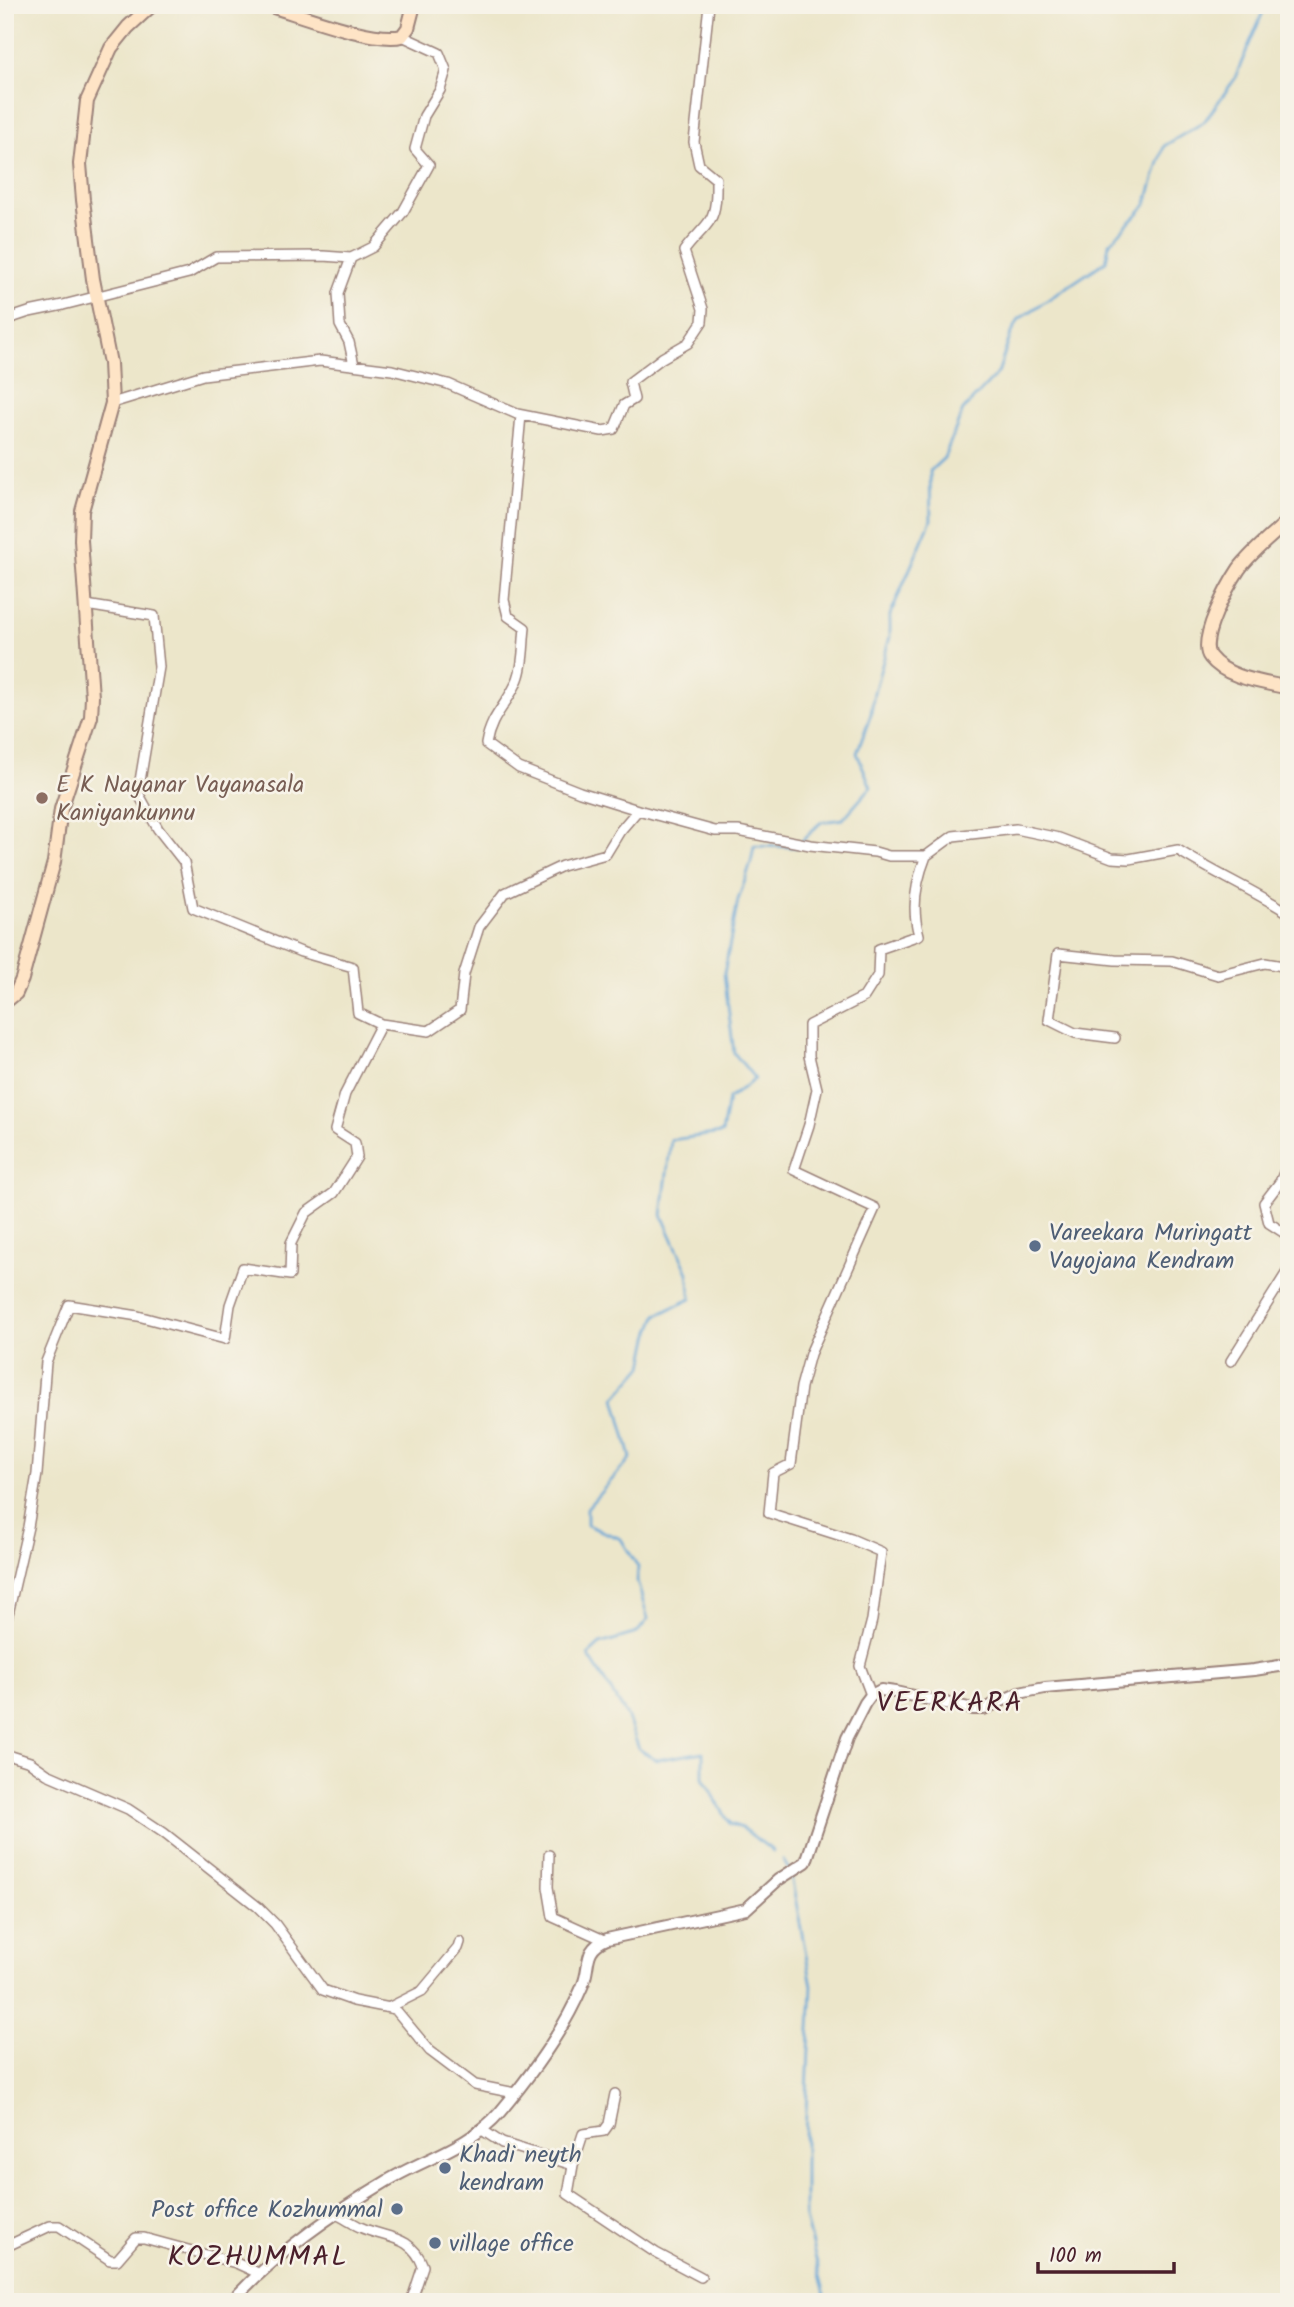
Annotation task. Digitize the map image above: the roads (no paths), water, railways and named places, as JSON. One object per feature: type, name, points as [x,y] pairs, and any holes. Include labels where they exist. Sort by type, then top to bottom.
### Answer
[{"type":"main road","points":[[5,1002],[16,993],[25,970],[54,862],[61,809],[91,717],[92,697],[81,540],[82,511],[112,402],[110,363],[93,279],[80,163],[87,102],[111,48],[128,27],[152,5]]},
{"type":"main road","points":[[267,5],[360,32],[388,37],[402,36],[408,28],[414,5]]},
{"type":"main road","points":[[1289,520],[1240,568],[1212,621],[1207,649],[1209,656],[1229,672],[1289,688]]},
{"type":"street","points":[[112,402],[203,375],[320,361],[392,370],[448,384],[521,415],[602,431],[614,429],[624,405],[635,399],[629,382],[688,343],[702,322],[703,309],[684,251],[711,219],[716,192],[716,179],[699,165],[694,142],[709,5]]},
{"type":"street","points":[[5,320],[189,273],[216,257],[351,258],[373,247],[403,212],[429,165],[415,149],[424,116],[440,90],[446,71],[439,54],[402,36]]},
{"type":"street","points":[[351,258],[338,293],[340,325],[349,342],[354,365]]},
{"type":"street","points":[[521,415],[504,600],[508,616],[525,628],[524,640],[519,676],[510,696],[489,725],[486,744],[519,768],[580,792],[715,831],[738,831],[807,845],[875,852],[889,856],[926,856]]},
{"type":"street","points":[[86,605],[154,616],[159,667],[138,793],[158,829],[184,862],[193,908],[288,947],[353,967],[358,1013],[381,1024],[429,1031],[460,1010],[464,974],[479,927],[505,893],[562,866],[606,854],[620,831],[638,810]]},
{"type":"street","points":[[871,1695],[860,1666],[872,1620],[881,1552],[851,1539],[769,1513],[773,1472],[791,1464],[801,1387],[810,1354],[875,1208],[794,1170],[809,1125],[817,1089],[809,1056],[809,1025],[864,998],[878,975],[879,949],[919,935],[914,918],[918,876],[926,856],[953,836],[1016,829],[1059,838],[1112,858],[1129,859],[1178,850],[1289,913]]},
{"type":"street","points":[[1115,1038],[1075,1032],[1049,1020],[1058,954],[1115,960],[1172,961],[1218,975],[1265,963],[1289,967]]},
{"type":"street","points":[[5,1627],[37,1474],[47,1362],[69,1305],[138,1316],[225,1339],[230,1305],[243,1268],[290,1275],[291,1243],[306,1213],[334,1193],[357,1157],[355,1143],[335,1130],[345,1094],[381,1024]]},
{"type":"street","points":[[1289,1161],[1280,1182],[1264,1203],[1269,1223],[1289,1236]]},
{"type":"street","points":[[1231,1361],[1289,1269]]},
{"type":"street","points":[[231,2302],[258,2273],[308,2232],[388,2180],[482,2130],[515,2093],[573,2008],[584,1982],[591,1949],[604,1940],[746,1909],[778,1880],[806,1862],[847,1738],[864,1703],[871,1695],[881,1690],[984,1709],[1019,1693],[1045,1688],[1254,1670],[1289,1662]]},
{"type":"street","points":[[5,1754],[30,1762],[53,1777],[128,1809],[164,1833],[258,1907],[275,1924],[323,1990],[354,2001],[395,2009],[430,2051],[475,2085],[515,2093]]},
{"type":"street","points":[[549,1855],[548,1887],[554,1917],[604,1940]]},
{"type":"street","points":[[390,2007],[422,1991],[460,1942]]},
{"type":"street","points":[[615,2094],[609,2124],[604,2131],[583,2134],[573,2165],[568,2194],[656,2253],[701,2277]]},
{"type":"street","points":[[482,2130],[502,2143],[573,2165]]},
{"type":"street","points":[[336,2214],[359,2227],[407,2242],[415,2250],[423,2266],[411,2302]]},
{"type":"street","points":[[5,2247],[50,2227],[59,2226],[110,2260],[117,2260],[136,2238],[144,2238],[236,2263],[258,2273]]},
{"type":"waterway","points":[[801,842],[821,822],[843,819],[871,787],[857,753],[871,714],[874,692],[890,637],[890,615],[931,520],[930,471],[944,458],[963,410],[998,373],[1019,319],[1106,261],[1109,244],[1146,205],[1164,146],[1204,122],[1234,80],[1266,5]]},
{"type":"waterway","points":[[773,1851],[742,1828],[730,1824],[703,1778],[703,1752],[656,1760],[639,1749],[627,1716],[588,1655],[600,1644],[637,1633],[648,1619],[637,1581],[638,1567],[621,1539],[587,1525],[587,1508],[631,1458],[615,1398],[643,1366],[657,1315],[691,1299],[688,1273],[662,1215],[671,1140],[722,1133],[728,1099],[755,1079],[734,1053],[724,974],[738,900],[754,846],[797,847]]},
{"type":"waterway","points":[[783,1860],[789,1870]]},
{"type":"waterway","points":[[791,1876],[812,1986],[805,2135],[805,2218],[827,2302]]},
{"type":"place","name":"E K Nayanar Vayanasala Kaniyankunnu","points":[[42,798]]},
{"type":"place","name":"Vareekara Muringatt Vayojana Kendram","points":[[1035,1246]]},
{"type":"place","name":"Khadi neyth kendram","points":[[445,2168]]},
{"type":"place","name":"Post office Kozhummal","points":[[397,2209]]},
{"type":"place","name":"village office","points":[[435,2243]]},
{"type":"district","name":"VEERKARA","points":[[950,1701]]},
{"type":"district","name":"KOZHUMMAL","points":[[258,2255]]}]
